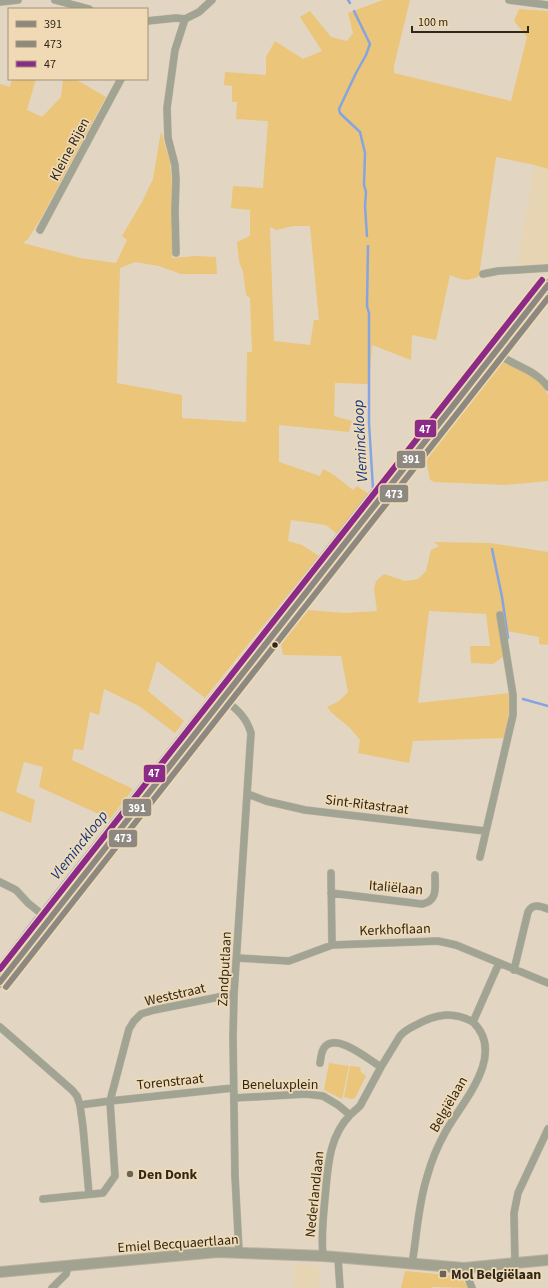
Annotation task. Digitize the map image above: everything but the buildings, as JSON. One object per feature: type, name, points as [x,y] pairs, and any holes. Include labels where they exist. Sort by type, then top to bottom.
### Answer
[{"type":"main road","points":[[0,982],[548,285]]},
{"type":"street","points":[[0,2],[18,0]]},
{"type":"street","points":[[55,0],[85,8]]},
{"type":"street","points":[[148,21],[176,18],[185,19],[199,12],[212,0]]},
{"type":"street","points":[[509,0],[548,5]]},
{"type":"street","points":[[176,253],[176,180],[175,165],[168,138],[167,108],[175,50],[185,19]]},
{"type":"street","name":"Kleine Rijen","points":[[40,230],[120,80]]},
{"type":"street","points":[[483,274],[498,271],[548,268]]},
{"type":"street","points":[[495,352],[504,359],[534,373],[543,380],[548,387]]},
{"type":"street","points":[[480,857],[512,715],[513,695],[500,615]]},
{"type":"street","name":"Zandputlaan","points":[[223,698],[248,722],[251,733],[234,994],[233,1088],[238,1252]]},
{"type":"street","name":"Sint-Ritastraat","points":[[248,794],[272,802],[305,810],[485,831]]},
{"type":"street","points":[[331,873],[332,944]]},
{"type":"street","name":"Italiëlaan","points":[[331,894],[422,904],[428,903],[434,894],[435,875]]},
{"type":"street","points":[[0,882],[16,890],[49,920]]},
{"type":"street","points":[[514,970],[528,912],[531,908],[536,906],[548,909]]},
{"type":"street","name":"Kerkhoflaan","points":[[237,958],[290,961],[332,944],[445,942],[456,945],[498,964],[548,983]]},
{"type":"street","points":[[350,1115],[360,1106],[381,1067],[404,1031],[437,1016],[447,1014],[473,1022],[498,964]]},
{"type":"street","name":"Weststraat","points":[[89,1194],[103,1193],[115,1176],[110,1100],[129,1029],[134,1020],[141,1014],[154,1010],[234,994]]},
{"type":"street","name":"Belgiëlaan","points":[[412,1264],[421,1202],[427,1177],[445,1132],[482,1071],[485,1054],[484,1040],[478,1027],[473,1022]]},
{"type":"street","points":[[0,1027],[72,1090],[77,1096],[80,1105],[89,1194],[43,1199]]},
{"type":"street","name":"Beneluxplein","points":[[320,1063],[324,1047],[329,1043],[335,1042],[350,1047],[381,1067]]},
{"type":"street","name":"Torenstraat","points":[[80,1105],[110,1100],[233,1088]]},
{"type":"street","name":"Beneluxplein","points":[[234,1098],[306,1094],[323,1096],[338,1104],[350,1115]]},
{"type":"street","name":"Nederlandlaan","points":[[323,1256],[322,1234],[329,1158],[339,1127],[350,1115]]},
{"type":"street","points":[[515,1263],[514,1213],[518,1193],[548,1128]]},
{"type":"street","name":"Emiel Becquaertlaan","points":[[0,1272],[218,1252],[323,1256],[464,1268],[548,1260]]},
{"type":"street","points":[[338,1258],[340,1288]]},
{"type":"street","points":[[52,1288],[66,1274],[68,1266]]},
{"type":"street","points":[[464,1268],[472,1288]]},
{"type":"shaded area","points":[[383,0],[410,0],[394,66],[394,73],[511,101],[527,37],[514,21],[519,9],[548,11],[548,169],[496,157],[479,276],[465,280],[450,275],[436,340],[412,335],[411,360],[372,345],[369,384],[335,383],[334,416],[352,421],[349,432],[279,425],[279,462],[320,476],[323,469],[334,475],[353,490],[357,486],[369,494],[338,535],[326,525],[291,520],[288,541],[302,545],[319,556],[205,698],[157,661],[148,691],[184,721],[175,733],[139,706],[104,689],[99,715],[90,712],[83,750],[74,749],[72,760],[133,789],[110,819],[39,787],[43,767],[24,762],[16,792],[35,800],[31,823],[0,811],[0,84],[10,87],[12,80],[36,80],[27,110],[42,117],[61,97],[63,80],[77,80],[106,97],[40,220],[28,239],[23,243],[80,258],[116,263],[127,240],[122,236],[142,202],[153,179],[161,131],[170,162],[172,186],[172,258],[195,256],[216,257],[217,274],[181,274],[159,266],[135,262],[120,268],[117,383],[182,395],[182,418],[246,422],[247,352],[252,352],[250,298],[246,295],[243,272],[239,261],[237,242],[250,236],[250,210],[231,208],[233,186],[263,188],[268,121],[236,119],[237,102],[232,102],[232,86],[224,85],[225,72],[266,75],[266,57],[275,41],[303,59],[322,51],[300,17],[310,11],[331,37],[347,41],[353,33],[348,13]],"holes":[[[294,226],[310,226],[319,320],[314,320],[310,345],[274,341],[270,227],[276,230]]]},
{"type":"shaded area","points":[[535,165],[548,169],[548,265],[517,264]]},
{"type":"shaded area","points":[[502,362],[536,378],[545,389],[548,396],[548,481],[505,485],[435,482],[430,480],[426,460]]},
{"type":"shaded area","points":[[434,542],[490,543],[548,552],[548,645],[539,644],[539,637],[502,630],[504,656],[493,664],[471,663],[470,646],[490,646],[486,614],[429,611],[418,703],[510,693],[511,699],[505,738],[413,741],[409,763],[358,753],[360,740],[350,728],[327,707],[339,701],[348,692],[341,656],[283,655],[281,644],[308,610],[345,613],[377,611],[374,589],[376,581],[384,574],[405,581],[418,579],[426,571],[431,550],[439,546]]},
{"type":"shaded area","points":[[329,1063],[349,1066],[342,1099],[324,1090]]},
{"type":"shaded area","points":[[350,1066],[360,1067],[361,1072],[366,1076],[355,1098],[351,1099],[344,1097]]},
{"type":"shaded area","points":[[295,1264],[319,1266],[319,1288],[294,1288]]},
{"type":"shaded area","points":[[405,1271],[459,1276],[469,1288],[401,1288]]},
{"type":"waterway","name":"Vleminckloop","points":[[354,11],[370,44],[339,109],[340,113],[360,132],[365,153],[364,185],[366,192],[365,206],[367,236]]},
{"type":"waterway","name":"Vleminckloop","points":[[239,660],[373,489],[369,423],[369,313],[367,306],[368,246]]},
{"type":"waterway","points":[[492,549],[502,597],[508,638]]},
{"type":"waterway","name":"Vleminckloop","points":[[44,907],[235,665]]},
{"type":"waterway","points":[[523,699],[548,706]]},
{"type":"waterway","name":"Vleminckloop","points":[[0,964],[36,917]]},
{"type":"transit line","name":"47","points":[[0,969],[542,280]]},
{"type":"transit line","name":"391","points":[[0,982],[548,285]]},
{"type":"transit line","name":"473","points":[[6,987],[548,298]]},
{"type":"place","name":"Den Donk","points":[[130,1174]]},
{"type":"place","name":"Mol Belgiëlaan","points":[[443,1274]]}]
